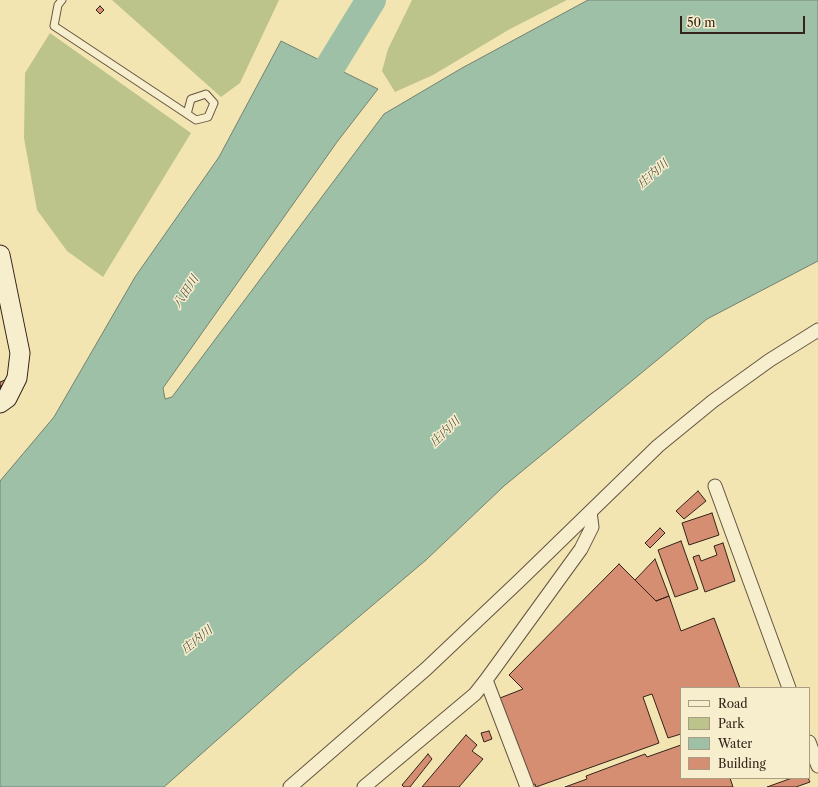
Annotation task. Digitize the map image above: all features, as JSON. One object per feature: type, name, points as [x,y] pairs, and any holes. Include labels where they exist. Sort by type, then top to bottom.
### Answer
[{"type":"main road","points":[[0,255],[20,353],[17,378],[7,398],[0,403]]},
{"type":"street","points":[[290,787],[426,668],[658,446],[707,406],[770,360],[818,330]]},
{"type":"street","points":[[714,486],[789,687]]},
{"type":"street","points":[[364,787],[475,694],[581,549],[592,527],[590,512]]},
{"type":"street","points":[[486,680],[527,787]]},
{"type":"street","points":[[810,745],[818,766]]},
{"type":"lane","points":[[62,0],[58,5],[54,26],[186,114]]},
{"type":"green space","points":[[112,0],[279,0],[240,83],[221,97]]},
{"type":"green space","points":[[412,0],[567,0],[510,29],[433,75],[395,92],[382,71],[388,49]]},
{"type":"green space","points":[[50,33],[191,133],[103,277],[67,251],[37,210],[24,138],[25,73]]},
{"type":"water","name":"庄内川","points":[[588,0],[818,0],[818,261],[707,319],[504,486],[426,560],[296,670],[164,787],[0,787],[0,481],[54,417],[135,277],[219,157],[281,41],[378,89],[337,142],[163,388],[165,399],[172,397],[384,114],[462,68]]},
{"type":"building","points":[[100,6],[104,10],[100,14],[96,10]]},
{"type":"building","points":[[5,380],[6,384],[0,386],[0,382]]},
{"type":"building","points":[[698,491],[706,501],[684,519],[676,511]]},
{"type":"building","points":[[712,513],[719,535],[689,545],[682,523]]},
{"type":"building","points":[[660,528],[665,533],[650,548],[645,543]]},
{"type":"building","points":[[681,541],[698,589],[675,597],[658,550]]},
{"type":"building","points":[[723,543],[735,581],[705,592],[693,557],[699,555],[701,561],[717,555],[714,546]]},
{"type":"building","points":[[655,559],[669,596],[656,601],[635,580]]},
{"type":"building","points":[[619,564],[656,601],[669,596],[681,631],[714,618],[740,687],[680,687],[680,734],[668,738],[652,694],[643,697],[659,743],[536,787],[535,784],[531,785],[500,698],[523,689],[509,675]]},
{"type":"building","points":[[489,731],[492,739],[484,742],[481,733]]},
{"type":"building","points":[[466,735],[477,745],[472,751],[483,759],[459,787],[422,787]]},
{"type":"building","points":[[680,745],[680,779],[730,779],[733,787],[565,787],[587,779],[586,776],[645,754],[647,757]]},
{"type":"building","points":[[428,754],[432,759],[410,787],[404,787],[402,785]]},
{"type":"building","points":[[789,779],[808,779],[810,782],[796,787],[767,787]]},
{"type":"waterway","name":"八田川","points":[[309,101],[371,0]]}]
